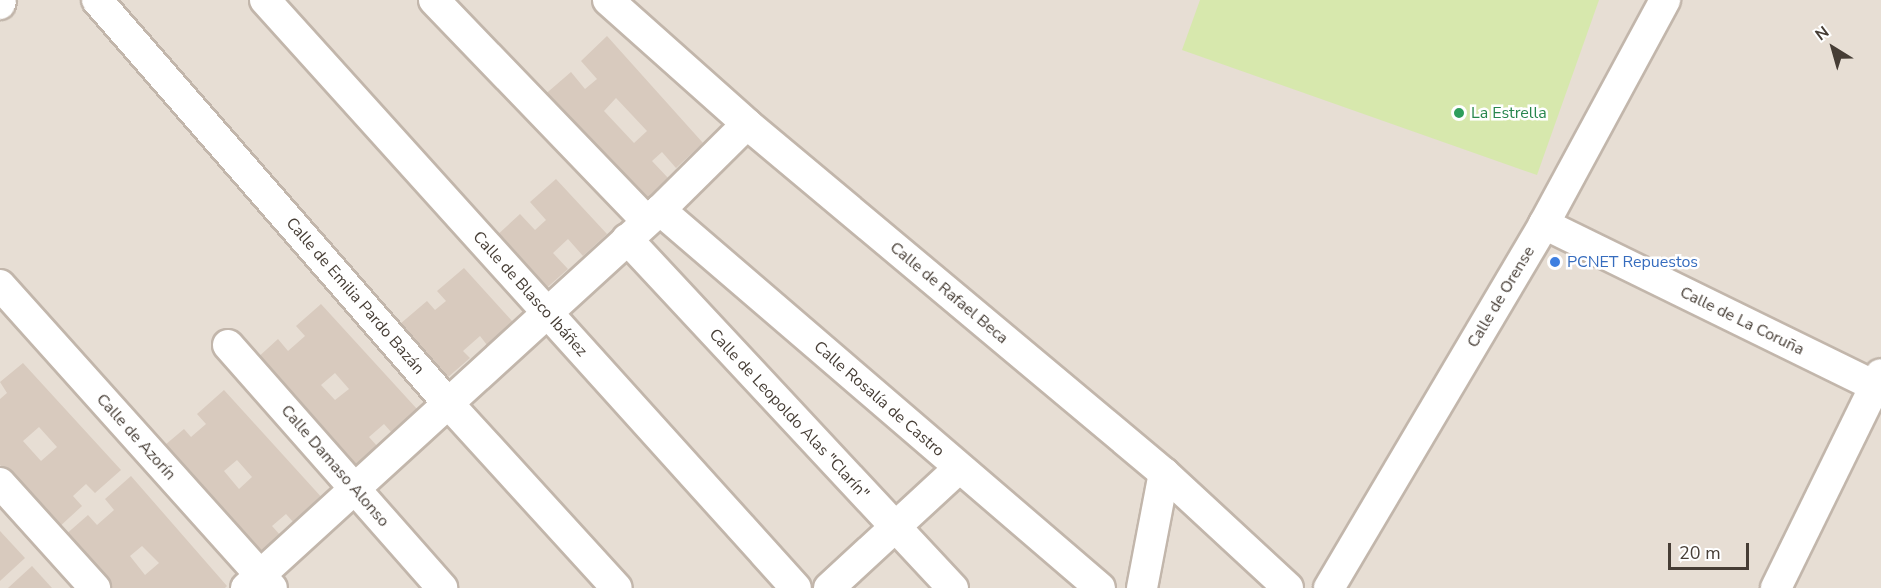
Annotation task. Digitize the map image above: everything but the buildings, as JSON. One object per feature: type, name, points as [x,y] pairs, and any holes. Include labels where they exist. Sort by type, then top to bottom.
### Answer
[{"type":"street","name":"Calle de Emilia Pardo Bazán","points":[[97,0],[446,401],[617,588]]},
{"type":"street","name":"Calle de Blasco Ibáñez","points":[[265,0],[796,588]]},
{"type":"street","name":"Calle de Leopoldo Alas \"Clarín\"","points":[[434,0],[644,223],[894,528],[953,588]]},
{"type":"street","name":"Calle de Rafael Beca","points":[[608,0],[747,124],[1164,473],[1288,588]]},
{"type":"street","name":"Calle de Orense","points":[[1329,588],[1544,224],[1665,0]]},
{"type":"street","points":[[260,584],[446,401],[644,223],[747,124]]},
{"type":"street","name":"Calle Rosalía de Castro","points":[[644,223],[959,468],[1100,588]]},
{"type":"street","name":"Calle de La Coruña","points":[[1544,224],[1879,383]]},
{"type":"street","name":"Calle de Azorín","points":[[0,285],[260,584]]},
{"type":"street","name":"Calle Damaso Alonso","points":[[228,345],[442,588]]},
{"type":"street","points":[[1776,588],[1879,383]]},
{"type":"street","points":[[829,588],[959,468]]},
{"type":"street","points":[[1142,588],[1164,473]]},
{"type":"street","points":[[0,483],[95,588]]},
{"type":"shaded area","points":[[0,0],[1881,0],[1881,588],[0,588]]},
{"type":"green space","name":"La Estrella","points":[[1200,0],[1599,0],[1537,175],[1182,50]]},
{"type":"place","name":"La Estrella","points":[[1459,113]]},
{"type":"place","name":"PCNET Repuestos","points":[[1555,262]]}]
